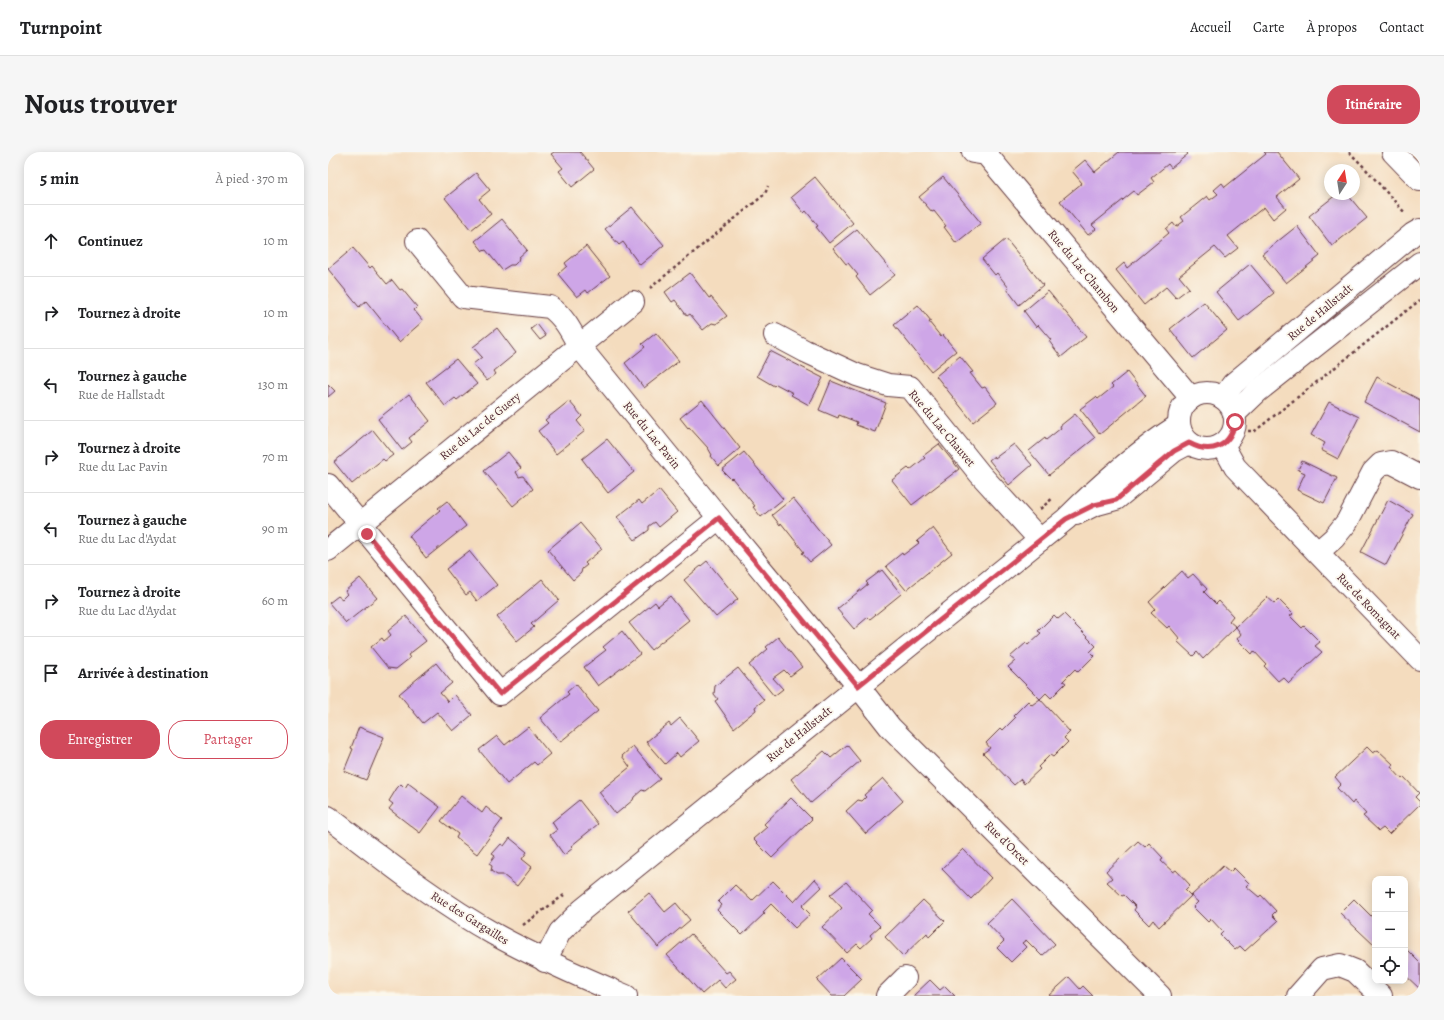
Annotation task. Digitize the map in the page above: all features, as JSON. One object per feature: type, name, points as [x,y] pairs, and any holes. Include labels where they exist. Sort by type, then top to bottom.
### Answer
[{"type":"street","points":[[1393,152],[1420,180]]},
{"type":"street","name":"Rue du Lac Chambon","points":[[981,153],[1191,398]]},
{"type":"street","name":"Rue de Hallstadt","points":[[1228,422],[1233,384],[1413,234],[1413,222]]},
{"type":"street","name":"Rue du Lac Pavin","points":[[417,241],[463,297],[550,307],[564,319],[579,346],[858,686]]},
{"type":"street","name":"Rue de Hallstadt","points":[[1228,422],[1258,391],[1420,263]]},
{"type":"street","name":"Rue du Lac de Guery","points":[[328,550],[633,302]]},
{"type":"street","name":"Rue du Lac Chauvet","points":[[775,335],[805,351],[857,375],[888,384],[910,387],[980,474],[1040,540]]},
{"type":"street","points":[[1199,394],[1216,394],[1228,422],[1214,448],[1206,449],[1197,447],[1184,434],[1181,409],[1191,398],[1199,394]]},
{"type":"street","name":"Rue de Romagnat","points":[[1228,422],[1234,467],[1420,659]]},
{"type":"street","name":"Rue de Hallstadt","points":[[544,961],[560,932],[582,910],[1066,519],[1098,487],[1146,448],[1184,434]]},
{"type":"street","points":[[1318,552],[1334,538],[1346,522],[1373,472],[1381,464],[1391,462],[1420,477]]},
{"type":"street","points":[[328,486],[500,694],[719,518]]},
{"type":"street","name":"Rue d'Orcet","points":[[858,686],[890,726],[1160,996]]},
{"type":"street","name":"Rue des Gargailles","points":[[328,817],[464,916],[544,961],[626,996]]},
{"type":"street","points":[[1298,996],[1322,969],[1340,965],[1355,971],[1381,996]]},
{"type":"street","points":[[887,996],[905,978]]},
{"type":"path","points":[[1349,152],[1364,166],[1413,222]]},
{"type":"path","points":[[633,302],[765,194],[768,186]]},
{"type":"path","points":[[1228,422],[1255,431],[1420,300]]},
{"type":"building","points":[[554,152],[580,152],[594,169],[572,187],[559,171],[563,168],[551,154]]},
{"type":"building","points":[[1119,152],[1186,152],[1188,154],[1171,168],[1168,164],[1151,178],[1154,182],[1137,195],[1134,191],[1092,225],[1096,229],[1088,235],[1060,201],[1082,183],[1072,171],[1085,160],[1095,172]]},
{"type":"building","points":[[1264,152],[1277,152],[1299,179],[1277,197],[1286,208],[1273,219],[1264,207],[1228,236],[1238,248],[1225,258],[1215,247],[1179,276],[1189,288],[1176,298],[1166,287],[1144,305],[1116,270],[1124,263],[1127,268],[1169,233],[1166,229],[1173,223],[1176,227],[1184,221],[1181,217],[1207,196],[1210,200],[1218,194],[1214,190],[1222,183],[1225,187],[1266,154]]},
{"type":"building","points":[[476,173],[490,190],[479,199],[491,214],[471,230],[445,198]]},
{"type":"building","points":[[815,177],[853,223],[829,243],[816,227],[818,226],[806,211],[804,213],[791,197]]},
{"type":"building","points":[[943,177],[981,223],[956,243],[944,227],[946,226],[934,211],[932,212],[919,197]]},
{"type":"building","points":[[1329,200],[1352,200],[1367,218],[1332,246],[1309,216]]},
{"type":"building","points":[[632,207],[664,245],[640,265],[623,242],[619,245],[605,229]]},
{"type":"building","points":[[502,219],[527,250],[519,257],[518,261],[514,265],[510,265],[502,270],[486,250],[483,251],[475,241]]},
{"type":"building","points":[[1297,226],[1320,256],[1286,283],[1262,254]]},
{"type":"building","points":[[857,229],[895,275],[870,295],[856,277],[858,275],[848,263],[846,264],[833,248]]},
{"type":"building","points":[[1006,239],[1043,285],[1019,305],[1007,289],[1009,288],[997,273],[995,275],[982,259]]},
{"type":"building","points":[[586,246],[610,276],[588,293],[586,290],[577,297],[558,274],[567,266],[565,263]]},
{"type":"building","points":[[353,248],[370,268],[372,266],[387,284],[392,280],[400,290],[402,289],[417,307],[414,310],[423,321],[399,342],[366,301],[359,307],[328,269]]},
{"type":"building","points":[[1250,264],[1274,293],[1239,321],[1216,292]]},
{"type":"building","points":[[690,273],[709,298],[711,297],[727,316],[716,324],[712,323],[703,330],[690,314],[687,316],[675,300],[672,302],[665,292]]},
{"type":"building","points":[[1048,291],[1086,337],[1061,357],[1049,341],[1051,340],[1038,325],[1036,327],[1024,311]]},
{"type":"building","points":[[1204,302],[1227,330],[1193,358],[1170,329]]},
{"type":"building","points":[[918,305],[931,321],[929,322],[941,337],[943,335],[956,351],[931,371],[894,325]]},
{"type":"building","points":[[537,324],[546,336],[540,340],[531,329]]},
{"type":"building","points":[[497,328],[516,353],[494,371],[496,374],[487,381],[473,364],[482,357],[473,347]]},
{"type":"building","points":[[656,333],[679,361],[644,388],[625,363],[645,347],[642,344]]},
{"type":"building","points":[[770,351],[823,378],[809,405],[791,395],[793,393],[776,384],[774,386],[757,376]]},
{"type":"building","points":[[960,356],[973,372],[970,373],[982,388],[985,387],[997,403],[973,422],[936,376]]},
{"type":"building","points":[[456,359],[477,384],[457,400],[455,398],[445,406],[426,382]]},
{"type":"building","points":[[1127,372],[1146,396],[1100,434],[1080,409],[1096,397],[1098,399],[1113,387],[1111,385]]},
{"type":"building","points":[[1377,377],[1420,400],[1420,432],[1364,402]]},
{"type":"building","points":[[831,381],[886,403],[875,432],[856,425],[857,422],[839,415],[838,418],[819,410]]},
{"type":"building","points":[[328,384],[335,391],[328,397]]},
{"type":"building","points":[[409,394],[430,421],[409,438],[412,442],[402,450],[378,419]]},
{"type":"building","points":[[702,400],[740,448],[719,466],[711,456],[712,455],[708,448],[680,418]]},
{"type":"building","points":[[569,401],[582,416],[577,421],[585,431],[556,454],[538,431],[548,423],[545,420]]},
{"type":"building","points":[[1329,402],[1359,417],[1338,459],[1321,450],[1325,443],[1311,435]]},
{"type":"building","points":[[1075,414],[1095,438],[1049,475],[1029,451],[1045,438],[1046,440],[1061,428],[1060,426]]},
{"type":"building","points":[[373,430],[393,455],[385,461],[383,459],[352,484],[334,462]]},
{"type":"building","points":[[607,439],[634,472],[608,493],[582,459]]},
{"type":"building","points":[[939,444],[959,469],[912,505],[892,480],[908,468],[910,470],[925,458],[923,456]]},
{"type":"building","points":[[1014,444],[1032,465],[1009,485],[989,460],[994,456],[995,458]]},
{"type":"building","points":[[508,452],[521,468],[516,472],[519,477],[523,476],[533,489],[513,506],[484,471]]},
{"type":"building","points":[[744,452],[783,499],[761,517],[753,507],[755,506],[732,478],[731,479],[722,470]]},
{"type":"building","points":[[1302,461],[1337,478],[1324,503],[1297,490],[1305,473],[1298,470]]},
{"type":"building","points":[[659,490],[677,512],[659,527],[655,522],[649,526],[649,530],[635,540],[617,517],[639,500],[642,504]]},
{"type":"building","points":[[793,498],[831,545],[810,562],[781,523],[780,525],[772,515]]},
{"type":"building","points":[[1388,500],[1413,514],[1386,565],[1361,552]]},
{"type":"building","points":[[447,501],[466,526],[426,558],[409,536],[440,510],[438,508]]},
{"type":"building","points":[[580,523],[602,549],[585,563],[587,565],[573,580],[548,550]]},
{"type":"building","points":[[933,528],[952,553],[906,590],[886,566],[902,553],[903,555],[919,543],[917,541]]},
{"type":"building","points":[[469,551],[497,585],[477,601],[470,592],[466,595],[446,569]]},
{"type":"building","points":[[707,561],[738,599],[716,617],[684,580]]},
{"type":"building","points":[[882,570],[901,594],[870,619],[868,617],[854,629],[837,609],[868,584],[866,582]]},
{"type":"building","points":[[1182,571],[1188,578],[1193,574],[1207,589],[1204,592],[1216,604],[1219,601],[1233,616],[1229,621],[1236,627],[1203,659],[1197,652],[1193,656],[1177,641],[1180,639],[1169,626],[1167,628],[1151,613],[1155,609],[1149,602]]},
{"type":"building","points":[[360,578],[377,598],[346,623],[329,603],[338,596],[342,599],[347,594],[345,591]]},
{"type":"building","points":[[542,579],[559,600],[531,624],[534,627],[517,641],[497,617]]},
{"type":"building","points":[[670,596],[689,620],[651,650],[629,623],[655,602],[658,606]]},
{"type":"building","points":[[1267,597],[1274,603],[1278,599],[1293,614],[1290,616],[1302,628],[1304,626],[1320,642],[1315,646],[1322,652],[1289,683],[1283,677],[1278,681],[1264,666],[1266,664],[1254,651],[1252,654],[1237,639],[1241,634],[1236,627]]},
{"type":"building","points":[[1064,614],[1096,646],[1090,652],[1094,656],[1078,672],[1075,669],[1063,681],[1066,683],[1051,698],[1046,693],[1040,699],[1008,667],[1015,661],[1010,657],[1026,643],[1028,645],[1041,633],[1038,631],[1054,615],[1058,619]]},
{"type":"building","points":[[406,616],[426,641],[408,655],[410,658],[396,669],[388,668],[371,647],[382,638],[384,641],[391,635],[388,631]]},
{"type":"building","points":[[622,631],[640,654],[598,686],[584,667],[606,650],[603,647]]},
{"type":"building","points":[[778,637],[802,667],[790,676],[784,670],[773,678],[783,689],[774,696],[749,665],[768,649],[766,647]]},
{"type":"building","points":[[436,663],[452,683],[440,693],[448,702],[455,695],[472,715],[453,731],[437,712],[423,723],[399,694]]},
{"type":"building","points":[[738,668],[764,700],[755,707],[756,710],[734,728],[715,701],[718,699],[714,694],[715,686]]},
{"type":"building","points":[[576,684],[598,711],[560,742],[540,718],[569,694],[567,692]]},
{"type":"building","points":[[1040,699],[1070,732],[1064,738],[1068,742],[1053,757],[1050,755],[1038,767],[1040,769],[1024,784],[1021,779],[1014,785],[983,753],[990,748],[986,743],[1001,728],[1003,730],[1015,718],[1013,716],[1028,701],[1032,705]]},
{"type":"building","points":[[680,718],[699,741],[680,757],[677,753],[665,764],[646,742],[669,723],[671,726]]},
{"type":"building","points":[[359,727],[384,737],[366,780],[344,771],[353,749],[351,748]]},
{"type":"building","points":[[528,727],[550,754],[537,765],[534,762],[507,784],[479,750],[497,736],[505,745]]},
{"type":"building","points":[[847,745],[860,761],[811,803],[791,779],[824,751],[831,758]]},
{"type":"building","points":[[633,746],[660,779],[645,791],[642,790],[634,797],[633,800],[616,814],[599,792],[630,767],[622,756]]},
{"type":"building","points":[[1367,747],[1373,753],[1378,750],[1393,764],[1391,767],[1402,779],[1404,777],[1419,793],[1415,797],[1420,804],[1389,834],[1383,828],[1379,831],[1363,816],[1366,814],[1354,801],[1352,804],[1337,788],[1341,784],[1335,777]]},
{"type":"building","points":[[883,778],[903,801],[866,834],[846,811],[858,800],[862,801],[866,797],[864,795]]},
{"type":"building","points":[[408,783],[440,807],[420,833],[389,809],[393,804],[389,801],[397,788],[401,784],[405,788]]},
{"type":"building","points":[[461,796],[482,813],[486,807],[502,820],[477,854],[456,838],[458,834],[441,821]]},
{"type":"building","points":[[791,798],[812,819],[772,858],[753,839],[767,827],[764,824]]},
{"type":"building","points":[[579,800],[598,824],[571,846],[573,848],[564,855],[550,835],[557,830],[552,822]]},
{"type":"building","points":[[510,838],[527,852],[522,859],[532,867],[517,886],[503,875],[497,875],[491,871],[492,866],[489,864],[495,856],[492,854],[501,844],[504,846]]},
{"type":"building","points":[[1138,841],[1145,847],[1149,843],[1163,858],[1161,861],[1173,872],[1176,870],[1190,885],[1185,890],[1191,896],[1159,927],[1153,920],[1149,925],[1134,910],[1136,907],[1124,895],[1122,896],[1107,882],[1112,878],[1106,871]]},
{"type":"building","points":[[963,849],[991,878],[971,899],[942,869]]},
{"type":"building","points":[[1223,866],[1230,872],[1234,868],[1249,883],[1246,886],[1259,897],[1261,895],[1276,911],[1272,915],[1278,921],[1245,951],[1240,946],[1235,950],[1220,935],[1223,932],[1211,919],[1208,922],[1193,907],[1198,902],[1191,896]]},
{"type":"building","points":[[815,879],[822,887],[802,906],[810,914],[795,928],[771,904],[763,912],[765,913],[742,935],[717,910],[721,905],[718,902],[735,885],[752,901],[773,881],[794,902]]},
{"type":"building","points":[[846,882],[872,910],[868,914],[880,926],[870,935],[872,938],[861,948],[857,944],[847,953],[822,927],[842,908],[830,895]]},
{"type":"building","points":[[649,893],[665,912],[676,903],[690,920],[658,947],[628,911]]},
{"type":"building","points":[[1012,899],[1055,944],[1042,956],[1026,940],[1022,943],[1026,947],[1011,962],[997,948],[1004,941],[987,923]]},
{"type":"building","points":[[1354,899],[1372,917],[1372,943],[1340,913]]},
{"type":"building","points":[[923,900],[945,921],[929,937],[927,933],[903,956],[885,937]]},
{"type":"building","points":[[691,934],[726,973],[729,971],[736,979],[725,988],[718,980],[702,994],[667,955]]},
{"type":"building","points":[[1408,951],[1420,963],[1420,989],[1408,978]]},
{"type":"building","points":[[841,958],[862,979],[844,996],[832,996],[817,980]]},
{"type":"building","points":[[1069,977],[1080,989],[1083,986],[1093,996],[1048,996]]},
{"type":"building","points":[[930,980],[940,990],[945,986],[955,996],[913,996]]},
{"type":"route","points":[[367,534],[500,694],[719,518],[858,686],[1066,519],[1094,505],[1116,500],[1174,451],[1189,443],[1206,449],[1223,445],[1229,439],[1235,422]]}]
